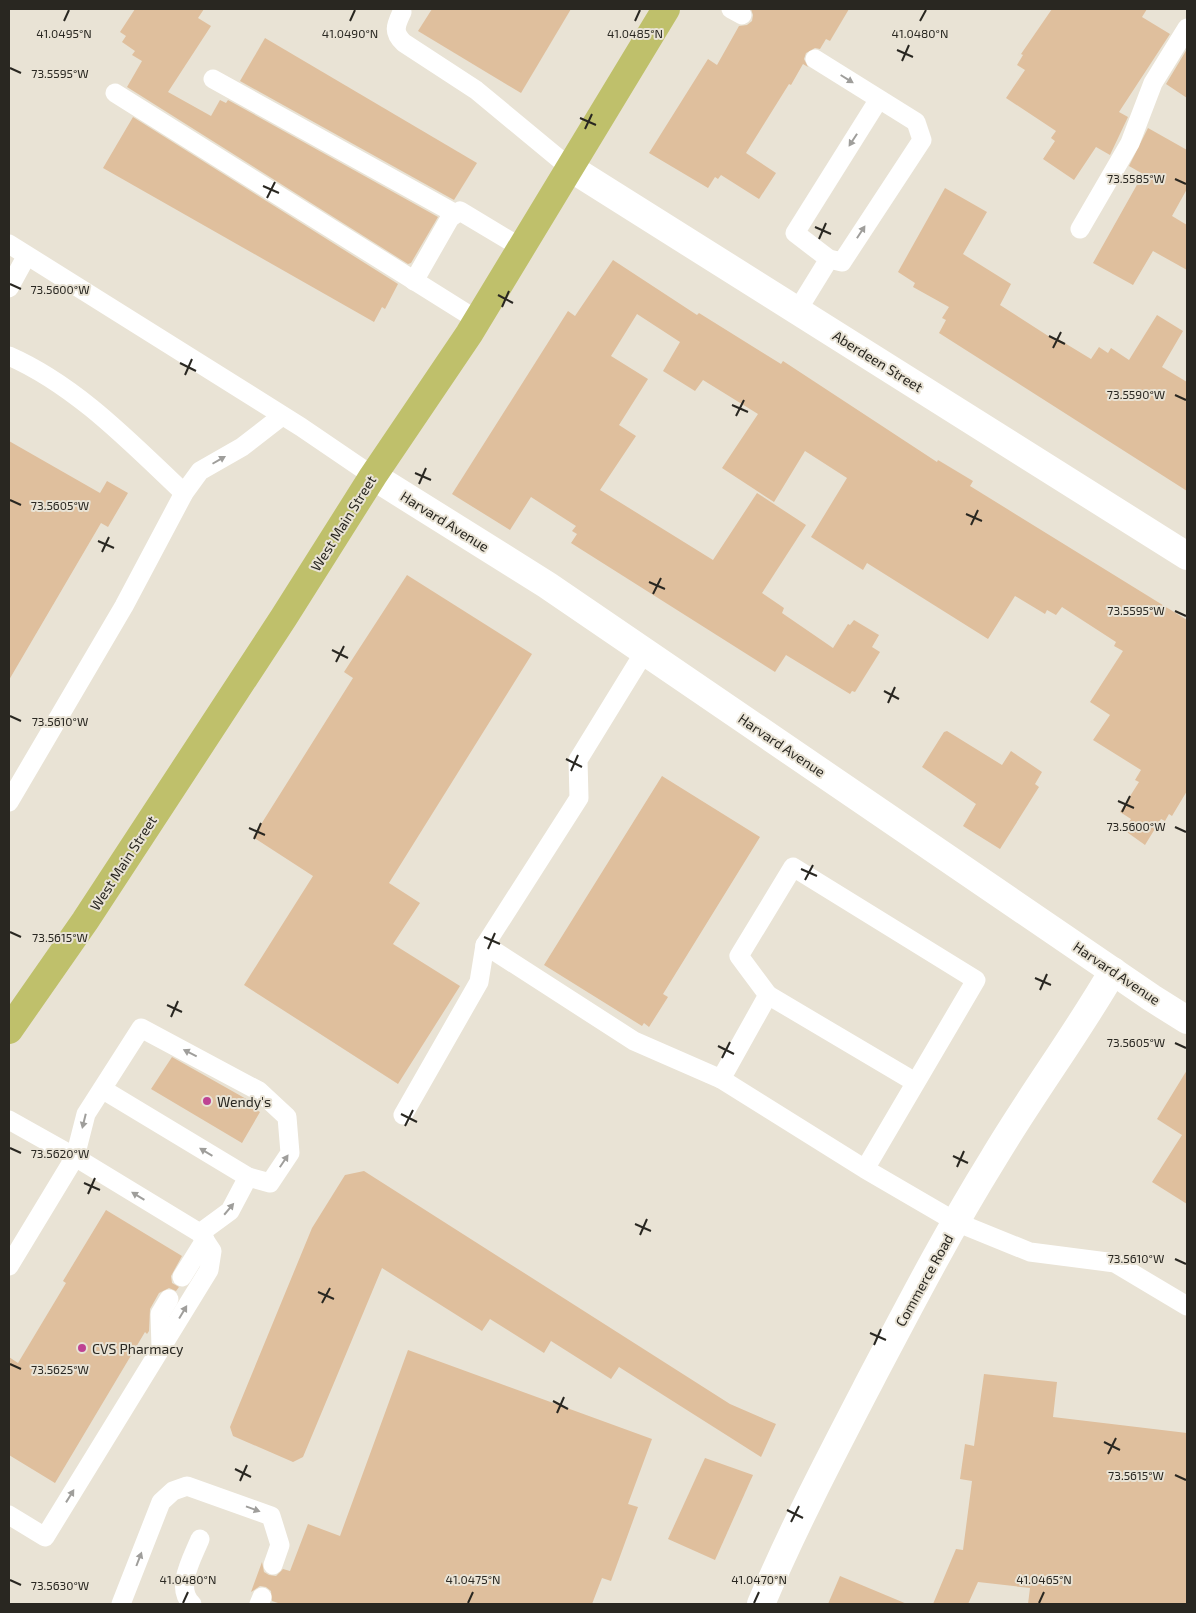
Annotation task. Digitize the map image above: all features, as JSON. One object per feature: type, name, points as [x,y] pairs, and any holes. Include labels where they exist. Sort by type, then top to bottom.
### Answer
[{"type":"main road","name":"West Main Street","points":[[9,1030],[90,913],[279,625],[373,476],[477,320],[666,9]]},
{"type":"street","name":"Aberdeen Street","points":[[569,167],[1187,556]]},
{"type":"street","name":"Harvard Avenue","points":[[373,476],[548,585],[1187,1020]]},
{"type":"street","name":"Commerce Road","points":[[761,1604],[779,1562],[833,1451],[930,1266],[993,1158],[1085,1019],[1113,971]]},
{"type":"lane","points":[[402,12],[395,27],[397,37],[476,90],[569,167]]},
{"type":"lane","points":[[1080,229],[1130,143],[1153,83],[1187,28]]},
{"type":"lane","points":[[815,59],[880,99],[916,122],[922,140],[842,262],[829,259],[795,233],[880,99]]},
{"type":"lane","points":[[214,79],[454,213]]},
{"type":"lane","points":[[115,93],[477,320]]},
{"type":"lane","points":[[414,281],[454,213],[460,211],[520,247]]},
{"type":"lane","points":[[9,244],[26,257],[282,416],[373,476]]},
{"type":"lane","points":[[9,288],[26,257]]},
{"type":"lane","points":[[797,311],[829,259]]},
{"type":"lane","points":[[9,356],[62,387],[122,433],[184,493]]},
{"type":"lane","points":[[9,802],[124,606],[184,493],[200,471],[242,447],[282,416]]},
{"type":"lane","points":[[403,1115],[479,982],[485,945],[579,798],[578,760],[645,651]]},
{"type":"lane","points":[[865,1169],[976,980],[793,866],[740,956],[768,995],[915,1082]]},
{"type":"lane","points":[[485,945],[634,1041],[721,1078],[865,1169],[956,1222],[1030,1252],[1115,1263],[1187,1306]]},
{"type":"lane","points":[[721,1078],[768,995]]},
{"type":"lane","points":[[9,1266],[76,1158],[86,1114],[141,1028],[259,1091],[287,1117],[290,1153],[270,1183],[248,1177],[102,1089]]},
{"type":"lane","points":[[9,1120],[76,1158],[202,1237],[212,1251],[209,1270],[44,1537],[9,1515]]},
{"type":"lane","points":[[182,1277],[202,1237],[230,1211],[248,1177]]},
{"type":"lane","points":[[161,1348],[160,1314],[169,1299]]},
{"type":"lane","points":[[121,1604],[161,1502],[173,1491],[187,1486],[271,1516],[280,1545],[273,1565]]},
{"type":"lane","points":[[192,1604],[186,1592],[184,1581],[200,1539]]},
{"type":"building","points":[[135,9],[204,9],[198,18],[211,26],[168,92],[211,116],[220,100],[226,103],[228,100],[438,217],[411,263],[408,264],[127,87],[142,61],[132,55],[135,51],[122,42],[126,36],[120,32]]},
{"type":"building","points":[[432,9],[571,9],[521,93],[418,31]]},
{"type":"building","points":[[751,9],[849,9],[830,41],[826,39],[820,49],[815,48],[806,53],[804,59],[808,67],[803,64],[746,153],[776,173],[759,199],[721,175],[718,179],[715,177],[708,188],[649,153],[708,59],[717,65],[739,26],[747,25],[752,21]]},
{"type":"building","points":[[1052,9],[1147,9],[1142,17],[1170,34],[1119,112],[1128,117],[1110,155],[1096,147],[1074,180],[1043,159],[1055,141],[1051,138],[1056,131],[1006,98],[1025,70],[1017,65],[1023,55],[1021,54]]},
{"type":"building","points":[[265,38],[477,163],[454,200],[240,81]]},
{"type":"building","points":[[1187,49],[1187,98],[1166,84]]},
{"type":"building","points":[[133,117],[398,284],[385,309],[382,307],[374,322],[103,168]]},
{"type":"building","points":[[1148,128],[1187,150],[1187,189],[1172,216],[1187,225],[1187,270],[1153,251],[1133,285],[1093,263],[1143,174],[1129,166]]},
{"type":"building","points":[[945,188],[987,212],[963,254],[1011,284],[1000,305],[1056,341],[1058,339],[1091,359],[1099,347],[1108,353],[1111,348],[1129,360],[1157,315],[1183,331],[1162,367],[1187,382],[1187,491],[939,333],[946,320],[942,318],[949,307],[913,287],[915,283],[898,272]]},
{"type":"building","points":[[613,260],[697,315],[699,313],[781,364],[783,361],[937,462],[938,460],[973,481],[970,486],[1187,620],[1187,791],[1172,816],[1169,814],[1165,821],[1161,819],[1145,845],[1124,830],[1131,819],[1120,812],[1139,782],[1135,780],[1141,770],[1093,740],[1110,715],[1090,702],[1123,651],[1114,646],[1116,642],[1062,607],[1056,615],[1047,610],[1045,614],[1015,596],[988,639],[867,563],[863,570],[811,537],[847,478],[805,451],[774,502],[722,468],[758,414],[703,380],[695,391],[663,371],[680,342],[637,314],[611,356],[648,379],[619,425],[636,436],[600,490],[713,560],[757,493],[806,525],[762,593],[784,608],[782,613],[833,648],[848,624],[850,625],[854,620],[879,635],[872,647],[880,652],[855,692],[852,691],[850,694],[786,655],[775,672],[571,543],[577,534],[572,531],[576,526],[531,497],[510,530],[452,494],[568,311],[575,316]]},
{"type":"building","points":[[9,441],[100,493],[107,481],[128,493],[108,527],[101,523],[9,680]]},
{"type":"building","points":[[407,575],[532,654],[389,883],[420,903],[393,944],[460,986],[398,1084],[244,985],[313,876],[253,837],[353,678],[344,672]]},
{"type":"building","points":[[947,731],[1002,765],[1011,751],[1042,772],[1035,784],[1039,787],[1000,849],[963,826],[976,804],[922,767],[944,732]]},
{"type":"building","points":[[662,776],[760,837],[663,994],[668,997],[649,1027],[644,1023],[642,1026],[544,965]]},
{"type":"building","name":"Wendy's","points":[[172,1057],[257,1105],[255,1109],[260,1112],[242,1143],[151,1089]]},
{"type":"building","points":[[1187,1070],[1187,1204],[1152,1182],[1182,1135],[1157,1119]]},
{"type":"building","points":[[364,1171],[730,1404],[776,1424],[761,1457],[619,1367],[611,1379],[551,1341],[544,1353],[490,1319],[482,1331],[382,1268],[303,1457],[293,1462],[233,1436],[230,1427],[312,1228],[345,1175]]},
{"type":"building","name":"CVS Pharmacy","points":[[106,1210],[182,1256],[171,1276],[172,1283],[179,1287],[176,1291],[169,1288],[159,1293],[150,1309],[149,1331],[147,1334],[145,1332],[55,1483],[9,1455],[9,1357],[18,1363],[66,1283],[63,1281]]},
{"type":"building","points":[[408,1350],[652,1439],[628,1504],[638,1507],[611,1581],[602,1578],[592,1604],[281,1604],[272,1601],[271,1591],[266,1587],[260,1586],[251,1592],[262,1562],[264,1572],[269,1575],[276,1576],[283,1569],[290,1571],[308,1524],[340,1536]]},
{"type":"building","points":[[984,1374],[1057,1382],[1053,1417],[1187,1433],[1187,1604],[1028,1604],[1030,1588],[978,1582],[968,1604],[933,1604],[956,1549],[963,1550],[972,1481],[960,1479],[965,1444],[974,1446]]},
{"type":"building","points":[[705,1458],[753,1475],[715,1560],[668,1539]]},
{"type":"building","points":[[840,1576],[907,1604],[828,1604]]},
{"type":"place","name":"Wendy's","points":[[207,1101]]},
{"type":"place","name":"CVS Pharmacy","points":[[82,1348]]}]
